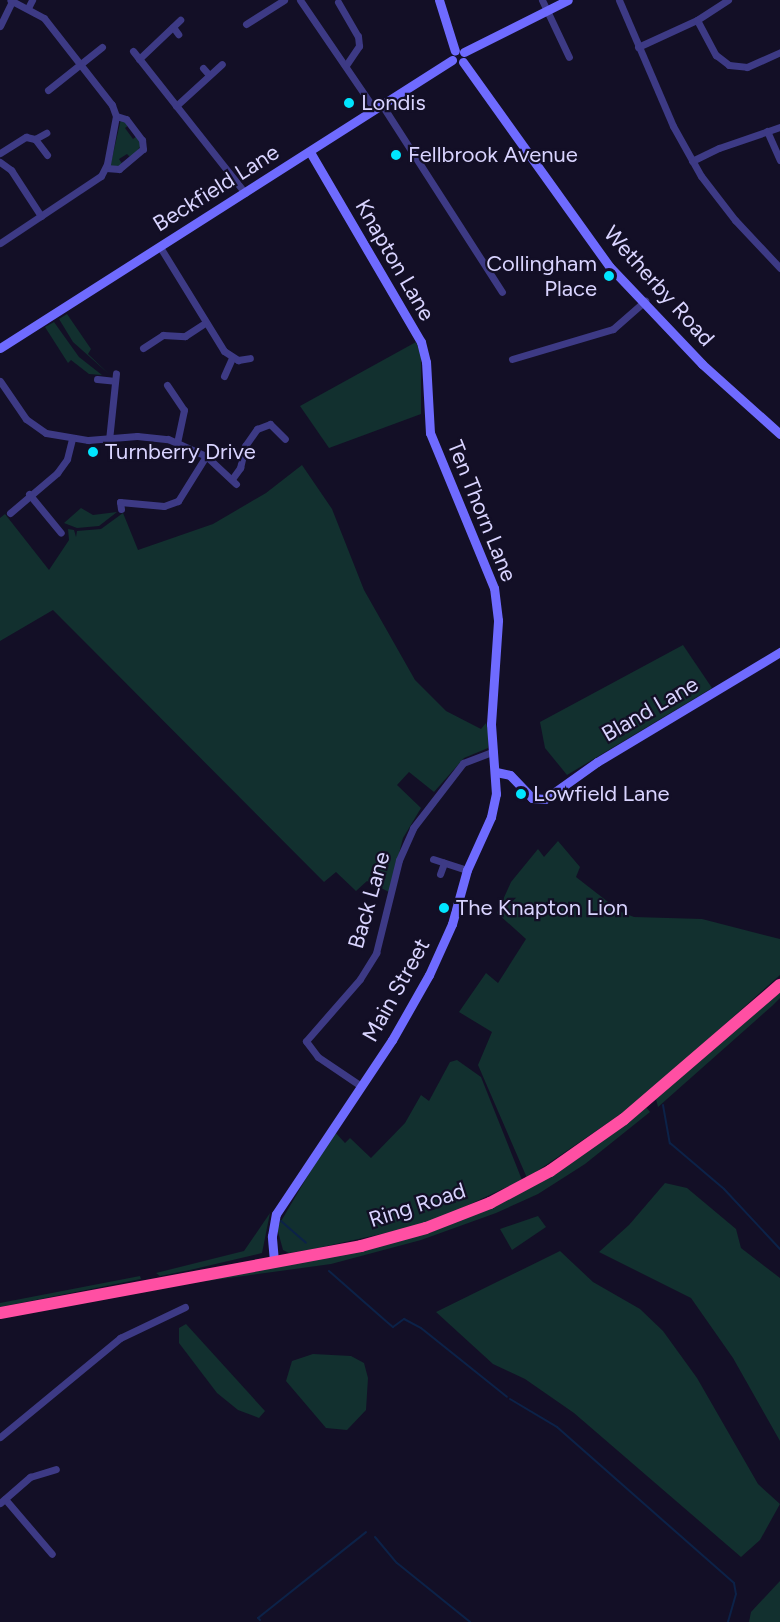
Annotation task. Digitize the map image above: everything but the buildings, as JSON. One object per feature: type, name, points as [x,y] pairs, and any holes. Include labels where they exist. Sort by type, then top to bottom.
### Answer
[{"type":"highway","name":"Ring Road","points":[[0,1313],[361,1246],[426,1228],[490,1203],[550,1171],[624,1119],[780,985]]},
{"type":"street","points":[[28,8],[32,0]]},
{"type":"street","points":[[246,24],[284,0]]},
{"type":"street","points":[[300,0],[326,43],[378,107],[502,292]]},
{"type":"street","name":"Wetherby Road","points":[[439,0],[458,56],[605,261],[702,364],[780,434]]},
{"type":"street","points":[[542,0],[569,57]]},
{"type":"street","name":"Beckfield Lane","points":[[0,348],[458,56],[568,0]]},
{"type":"street","points":[[619,0],[638,47],[692,161],[723,206],[780,268]]},
{"type":"street","points":[[638,47],[697,20],[728,0]]},
{"type":"street","points":[[0,26],[11,1],[44,18],[112,105],[116,116],[106,168],[95,181],[0,243]]},
{"type":"street","points":[[338,2],[358,36],[359,45],[346,65]]},
{"type":"street","points":[[139,58],[180,20]]},
{"type":"street","points":[[697,20],[716,55],[729,66],[747,67],[780,52]]},
{"type":"street","points":[[172,27],[178,34]]},
{"type":"street","points":[[48,90],[102,47]]},
{"type":"street","points":[[133,51],[244,193]]},
{"type":"street","points":[[176,106],[200,87],[222,64]]},
{"type":"street","points":[[203,68],[209,75]]},
{"type":"street","points":[[106,168],[119,169],[143,149],[142,140],[126,119],[116,116]]},
{"type":"street","points":[[692,161],[780,127]]},
{"type":"street","points":[[767,131],[780,160]]},
{"type":"street","points":[[0,153],[22,138],[35,139],[46,133]]},
{"type":"street","points":[[35,139],[47,155]]},
{"type":"street","name":"Knapton Lane","points":[[310,152],[421,342],[426,362],[426,394]]},
{"type":"street","points":[[0,162],[11,170],[41,216]]},
{"type":"street","points":[[159,247],[205,322],[232,358]]},
{"type":"street","points":[[512,358],[614,329],[645,302]]},
{"type":"street","points":[[143,348],[163,335],[185,336],[205,322]]},
{"type":"street","points":[[232,358],[250,358]]},
{"type":"street","points":[[224,376],[232,358]]},
{"type":"street","points":[[97,379],[115,377],[109,440]]},
{"type":"street","points":[[0,381],[32,424],[52,435],[72,439],[109,440],[137,436],[177,442],[206,456],[234,481],[248,440],[257,429],[271,421],[285,440]]},
{"type":"street","points":[[166,385],[184,410],[177,442]]},
{"type":"street","name":"Ten Thorn Lane","points":[[426,394],[433,442],[479,544],[496,598],[498,631],[491,716]]},
{"type":"street","points":[[10,513],[29,494],[57,473],[67,459],[72,439]]},
{"type":"street","points":[[120,503],[174,504],[185,495],[206,456]]},
{"type":"street","points":[[29,494],[61,533]]},
{"type":"street","name":"Bland Lane","points":[[496,772],[510,775],[530,796],[541,800],[780,652]]},
{"type":"street","name":"Main Street","points":[[274,1261],[272,1236],[276,1214],[401,1026],[441,952],[467,870],[494,810],[496,772],[491,716]]},
{"type":"street","name":"Back Lane","points":[[361,1086],[318,1057],[306,1041],[360,979],[376,952],[399,860],[413,828],[463,763],[494,751]]},
{"type":"street","points":[[433,859],[467,870]]},
{"type":"street","points":[[440,874],[444,863]]},
{"type":"street","points":[[0,1437],[120,1338],[185,1307]]},
{"type":"street","points":[[52,1554],[2,1501],[30,1477],[56,1469]]},
{"type":"green space","points":[[121,119],[129,125],[125,128],[133,139],[137,136],[141,145],[132,159],[127,154],[119,159],[123,165],[117,168],[110,167]]},
{"type":"green space","points":[[67,314],[91,349],[88,354],[110,375],[73,342],[59,319]]},
{"type":"green space","points":[[54,322],[79,357],[102,375],[89,374],[71,360],[68,363],[45,327]]},
{"type":"green space","points":[[416,342],[421,355],[421,414],[329,448],[300,406]]},
{"type":"green space","points":[[302,465],[332,509],[364,590],[415,680],[446,711],[481,729],[486,723],[488,731],[488,748],[464,758],[434,792],[409,772],[397,785],[421,808],[403,838],[389,892],[367,881],[356,891],[336,872],[324,882],[53,610],[0,641],[0,518],[5,514],[49,570],[69,540],[68,529],[74,530],[76,537],[77,531],[101,529],[123,513],[138,550],[213,524],[266,493]]},
{"type":"green space","points":[[81,508],[93,515],[117,512],[99,526],[77,528],[64,523]]},
{"type":"green space","points":[[683,645],[712,688],[567,775],[545,748],[540,722]]},
{"type":"green space","points":[[558,841],[580,867],[576,877],[621,912],[634,917],[702,919],[780,939],[780,975],[637,1103],[527,1178],[478,1065],[492,1032],[459,1012],[486,973],[498,983],[526,939],[497,913],[511,882],[538,849],[544,857]]},
{"type":"green space","points":[[780,991],[780,998],[772,1006],[658,1107],[656,1099]]},
{"type":"green space","points":[[457,1060],[481,1077],[522,1180],[445,1216],[404,1229],[313,1249],[289,1253],[283,1250],[277,1228],[334,1131],[345,1143],[350,1138],[371,1158],[405,1123],[421,1095],[429,1101],[450,1062]]},
{"type":"green space","points":[[646,1107],[650,1112],[585,1164],[538,1194],[496,1213],[421,1240],[331,1264],[207,1281],[209,1277],[374,1247],[563,1168]]},
{"type":"green space","points":[[665,1183],[687,1188],[736,1229],[741,1248],[780,1278],[780,1441],[733,1358],[691,1298],[599,1252],[629,1225]]},
{"type":"green space","points":[[270,1213],[262,1253],[160,1276],[156,1273],[244,1251]]},
{"type":"green space","points":[[538,1216],[546,1227],[512,1250],[500,1229]]},
{"type":"green space","points":[[560,1251],[593,1282],[640,1309],[663,1331],[697,1378],[758,1484],[780,1504],[760,1540],[741,1557],[574,1413],[525,1379],[493,1364],[436,1312]]},
{"type":"green space","points":[[140,1276],[141,1279],[0,1307],[0,1303]]},
{"type":"green space","points":[[186,1324],[265,1411],[259,1418],[238,1410],[217,1393],[179,1343],[179,1328]]},
{"type":"green space","points":[[313,1354],[351,1356],[364,1363],[368,1378],[366,1410],[347,1430],[326,1428],[286,1381],[292,1361]]},
{"type":"green space","points":[[780,1581],[780,1622],[749,1622],[751,1612]]},
{"type":"waterway","points":[[663,1105],[670,1143],[724,1189],[780,1249]]},
{"type":"waterway","points":[[281,1221],[306,1243]]},
{"type":"waterway","points":[[329,1271],[386,1321]]},
{"type":"waterway","points":[[387,1322],[393,1327],[404,1319],[421,1328],[507,1397]]},
{"type":"waterway","points":[[510,1399],[557,1427],[734,1583],[736,1594],[728,1622]]},
{"type":"waterway","points":[[260,1620],[258,1618],[366,1532]]},
{"type":"waterway","points":[[375,1537],[397,1563],[470,1622]]},
{"type":"place","name":"Londis","points":[[349,103]]},
{"type":"place","name":"Fellbrook Avenue","points":[[396,155]]},
{"type":"place","name":"Collingham Place","points":[[609,276]]},
{"type":"place","name":"Turnberry Drive","points":[[93,452]]},
{"type":"place","name":"Lowfield Lane","points":[[521,794]]},
{"type":"place","name":"The Knapton Lion","points":[[444,908]]}]
